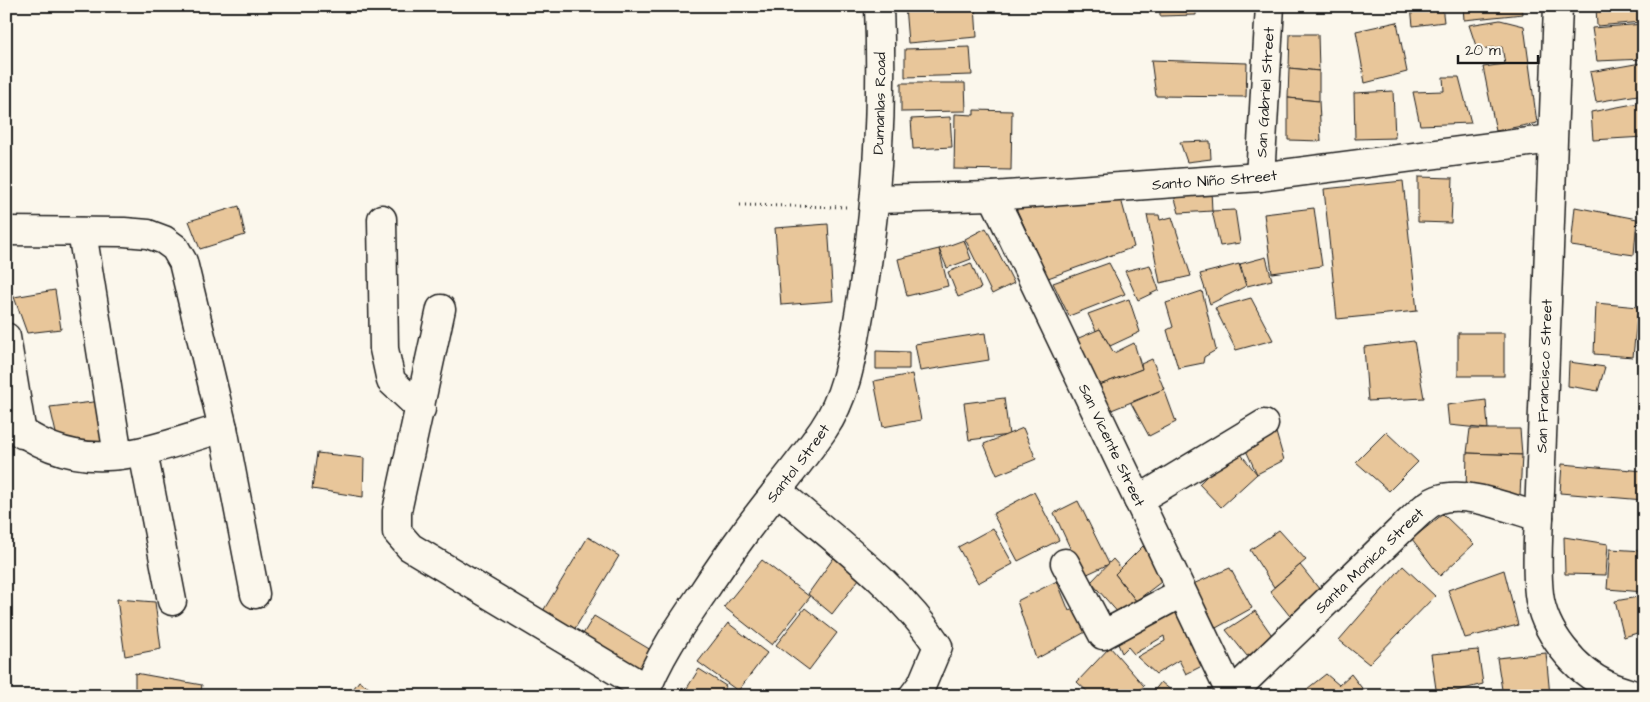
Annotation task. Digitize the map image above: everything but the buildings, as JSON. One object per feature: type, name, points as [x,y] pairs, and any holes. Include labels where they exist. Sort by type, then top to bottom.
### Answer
[{"type":"street","name":"Dumanlas Road","points":[[874,203],[880,81],[879,6]]},
{"type":"street","name":"San Gabriel Street","points":[[1260,177],[1270,6]]},
{"type":"street","name":"San Francisco Street","points":[[1558,6],[1539,516],[1539,587],[1545,619],[1559,642],[1583,670],[1608,686],[1638,696]]},
{"type":"street","name":"Santo Niño Street","points":[[874,203],[1260,177],[1552,139]]},
{"type":"street","name":"San Vicente Street","points":[[993,196],[1230,695]]},
{"type":"street","name":"Santol Street","points":[[645,692],[669,644],[692,608],[742,535],[824,429],[839,401],[850,370],[871,243],[874,203]]},
{"type":"street","points":[[382,219],[384,349],[391,382],[420,409]]},
{"type":"street","points":[[6,231],[148,234],[164,240],[175,248],[183,262],[223,428],[255,594]]},
{"type":"street","points":[[82,232],[131,453],[172,601]]},
{"type":"street","points":[[441,310],[396,511],[397,532],[404,543],[645,692]]},
{"type":"street","points":[[6,337],[14,427],[60,453],[78,457],[131,453],[223,428]]},
{"type":"street","points":[[1138,500],[1264,424]]},
{"type":"street","points":[[777,490],[889,588],[924,624],[938,646],[922,684],[914,696]]},
{"type":"street","name":"Santa Monica Street","points":[[1230,695],[1402,529],[1435,501],[1448,497],[1463,498],[1539,516]]},
{"type":"street","points":[[1065,562],[1103,635],[1182,592]]},
{"type":"path","points":[[740,205],[874,203]]}]
